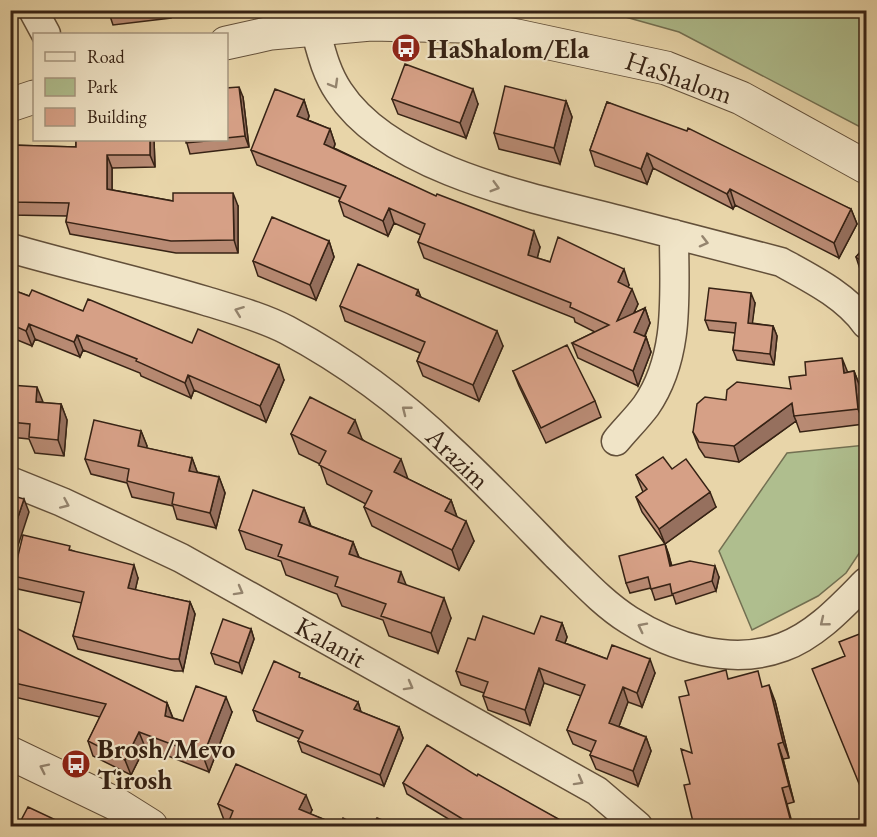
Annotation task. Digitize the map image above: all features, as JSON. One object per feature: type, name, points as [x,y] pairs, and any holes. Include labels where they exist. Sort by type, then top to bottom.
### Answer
[{"type":"street","points":[[33,10],[45,33]]},
{"type":"street","name":"HaShalom","points":[[228,43],[271,33],[371,24],[462,26],[666,68],[741,98],[867,167]]},
{"type":"street","points":[[315,29],[327,71],[339,94],[358,115],[382,135],[408,150],[485,184],[781,262],[821,284],[860,315],[867,324]]},
{"type":"street","points":[[10,105],[33,97]]},
{"type":"street","points":[[615,441],[646,405],[663,374],[674,329],[674,234]]},
{"type":"street","name":"Arazim","points":[[10,248],[150,284],[230,308],[285,329],[347,367],[407,410],[449,448],[593,591],[629,620],[667,640],[705,652],[746,654],[783,647],[810,633],[867,582]]},
{"type":"street","name":"Kalanit","points":[[10,481],[126,531],[190,564],[597,791],[638,826]]},
{"type":"street","points":[[10,753],[116,804],[150,826]]},
{"type":"green space","points":[[604,11],[866,11],[866,130],[679,32]]},
{"type":"green space","points":[[866,445],[866,543],[846,573],[818,596],[752,630],[719,551],[787,453]]},
{"type":"building","points":[[108,10],[139,10],[109,14]]},
{"type":"building","points":[[405,64],[473,89],[460,123],[392,99]]},
{"type":"building","points":[[505,86],[566,101],[554,148],[494,133]]},
{"type":"building","points":[[239,87],[245,136],[228,138],[228,88]]},
{"type":"building","points":[[275,89],[304,100],[297,116],[330,129],[324,144],[436,196],[437,194],[534,231],[528,255],[550,262],[558,237],[624,269],[618,282],[632,289],[617,321],[645,308],[634,332],[646,337],[633,371],[572,343],[609,325],[570,307],[571,303],[418,242],[425,224],[389,208],[383,221],[339,201],[346,186],[251,150]]},
{"type":"building","points":[[607,102],[687,131],[688,128],[851,209],[834,243],[730,189],[727,194],[647,153],[641,169],[590,150]]},
{"type":"building","points":[[76,141],[150,141],[150,155],[107,155],[107,189],[173,201],[173,193],[233,193],[234,240],[171,241],[66,222],[69,203],[10,202],[10,145],[76,147]]},
{"type":"building","points":[[272,217],[329,241],[310,285],[253,261]]},
{"type":"building","points":[[867,244],[867,266],[856,257]]},
{"type":"building","points":[[358,264],[418,290],[416,295],[497,331],[473,385],[417,361],[425,342],[340,306]]},
{"type":"building","points":[[709,288],[751,293],[748,323],[773,326],[770,354],[733,350],[736,323],[705,320]]},
{"type":"building","points":[[10,289],[29,296],[32,290],[83,311],[88,299],[192,343],[198,329],[279,365],[260,406],[188,375],[185,383],[136,361],[137,359],[77,335],[74,342],[29,324],[26,331],[10,324]]},
{"type":"building","points":[[567,345],[595,401],[541,428],[513,371]]},
{"type":"building","points":[[842,358],[844,373],[854,371],[858,409],[794,416],[792,403],[734,446],[699,442],[693,432],[697,404],[705,397],[726,400],[727,390],[737,382],[791,389],[789,377],[806,375],[805,362]]},
{"type":"building","points":[[10,385],[37,387],[36,402],[61,404],[58,440],[29,437],[30,424],[10,422]]},
{"type":"building","points":[[310,397],[355,420],[348,433],[401,459],[394,472],[451,500],[445,511],[466,521],[452,550],[364,507],[372,491],[319,465],[326,451],[291,434]]},
{"type":"building","points":[[94,420],[141,431],[138,446],[192,458],[189,471],[219,477],[210,513],[172,504],[174,493],[127,481],[129,469],[85,459]]},
{"type":"building","points":[[663,457],[672,469],[686,459],[710,492],[659,529],[636,497],[647,489],[636,475]]},
{"type":"building","points":[[253,490],[304,508],[299,522],[353,542],[349,554],[401,572],[398,582],[444,598],[431,633],[381,616],[386,604],[335,586],[338,577],[278,556],[282,545],[239,530]]},
{"type":"building","points":[[10,495],[24,499],[10,541]]},
{"type":"building","points":[[23,535],[70,546],[69,550],[134,565],[128,588],[190,602],[179,659],[73,636],[84,592],[13,576]]},
{"type":"building","points":[[665,544],[670,566],[690,561],[715,566],[712,581],[672,594],[670,584],[651,589],[648,577],[626,583],[619,556]]},
{"type":"building","points":[[483,616],[534,634],[541,616],[562,623],[556,640],[607,659],[612,645],[650,659],[637,693],[623,687],[609,723],[646,737],[633,771],[590,755],[596,741],[567,730],[585,685],[539,668],[525,710],[483,696],[488,682],[456,671],[468,638],[475,640]]},
{"type":"building","points":[[223,619],[251,629],[239,663],[211,653]]},
{"type":"building","points":[[16,628],[167,703],[165,716],[183,721],[196,686],[226,697],[203,756],[139,732],[125,760],[88,741],[106,704],[10,682],[10,652]]},
{"type":"building","points":[[867,631],[867,803],[812,669],[845,656],[839,642]]},
{"type":"building","points":[[274,661],[300,673],[299,677],[358,702],[354,709],[399,727],[380,775],[298,741],[303,731],[253,710]]},
{"type":"building","points":[[726,670],[728,679],[758,671],[762,687],[769,685],[783,742],[778,744],[789,786],[782,788],[792,826],[694,826],[684,785],[690,784],[681,749],[692,753],[679,697],[689,695],[685,681]]},
{"type":"building","points":[[427,745],[477,776],[478,774],[571,826],[474,826],[403,783]]},
{"type":"building","points":[[236,764],[306,795],[299,809],[340,826],[241,826],[229,821],[233,811],[218,804]]},
{"type":"building","points":[[28,807],[58,821],[55,826],[18,826]]},
{"type":"building","points":[[343,818],[359,826],[340,826]]},
{"type":"building","points":[[377,818],[398,826],[372,826]]},
{"type":"place","name":"HaShalom/Ela","points":[[406,48]]},
{"type":"place","name":"Brosh/Mevo Tirosh","points":[[76,764]]}]
